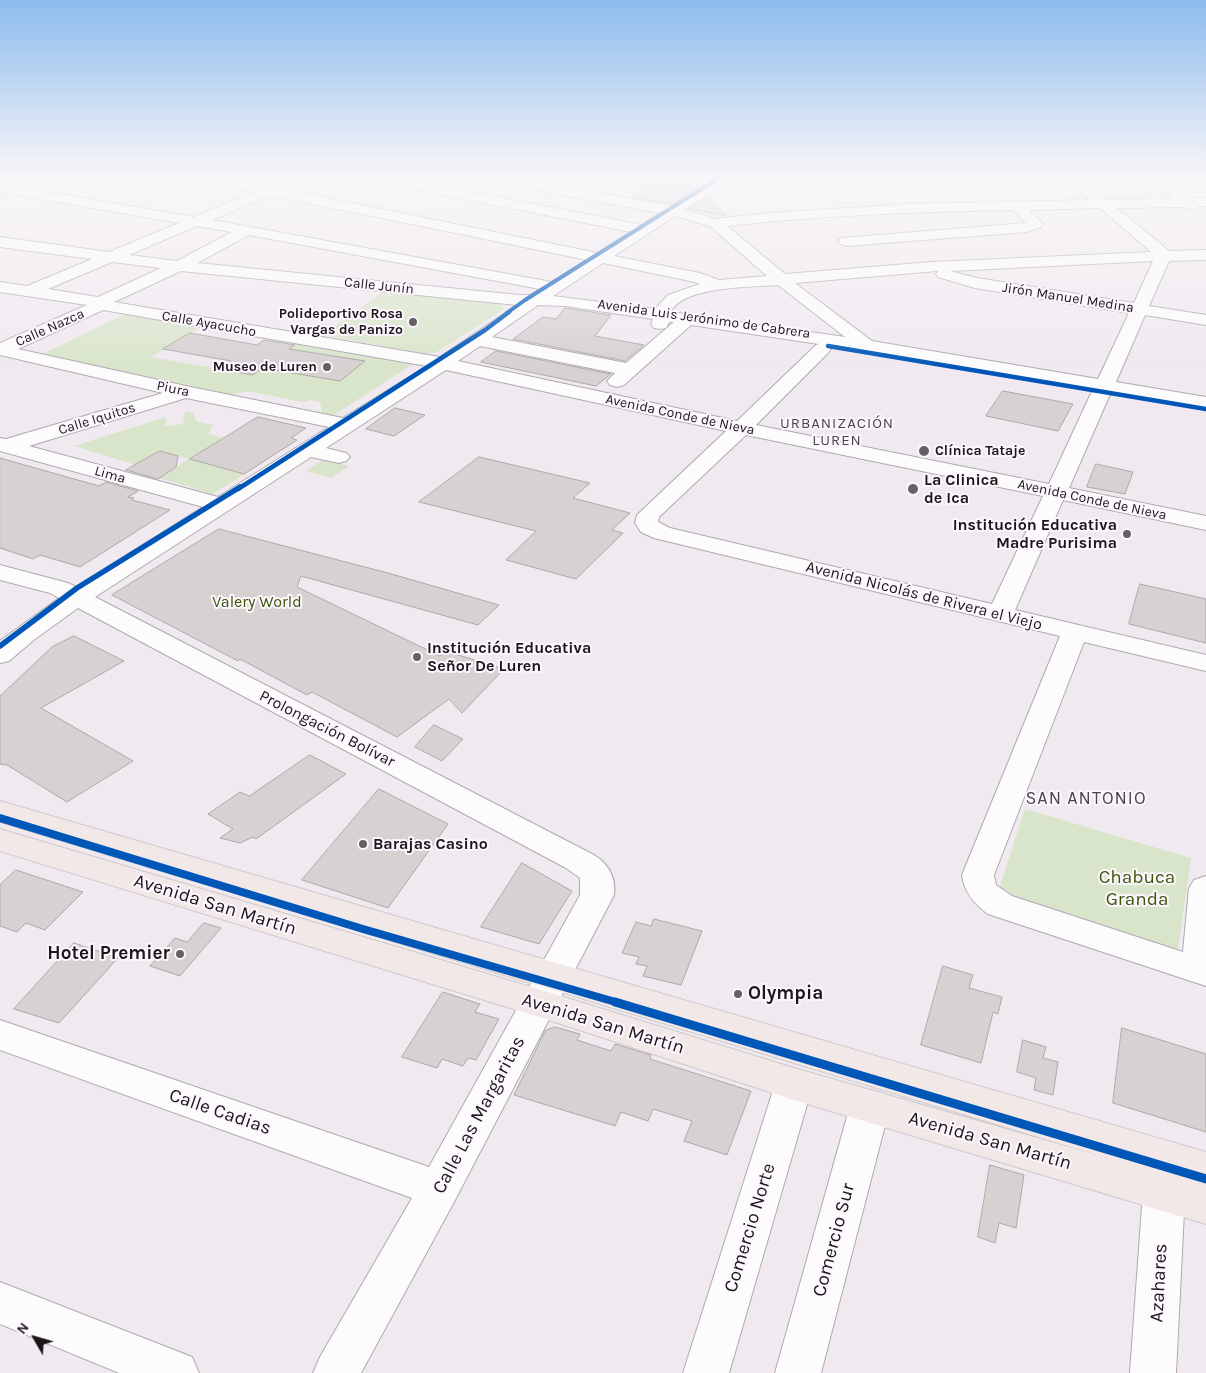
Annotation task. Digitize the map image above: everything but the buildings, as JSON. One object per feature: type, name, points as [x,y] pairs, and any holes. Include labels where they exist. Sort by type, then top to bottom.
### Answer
[{"type":"main road","name":"Avenida San Martín","points":[[0,811],[546,989],[794,1084],[1206,1205]]},
{"type":"main road","name":"Avenida San Martín","points":[[0,840],[1206,1170]]},
{"type":"street","points":[[0,303],[151,240]]},
{"type":"street","name":"Calle Nazca","points":[[0,350],[179,266],[228,240]]},
{"type":"street","points":[[291,240],[540,297]]},
{"type":"street","points":[[518,240],[700,278],[718,285]]},
{"type":"street","points":[[430,361],[478,340],[595,256],[622,240]]},
{"type":"street","points":[[736,240],[783,280],[867,345],[890,360]]},
{"type":"street","points":[[846,241],[859,240]]},
{"type":"street","points":[[1146,240],[1164,255]]},
{"type":"street","points":[[846,241],[871,271]]},
{"type":"street","name":"Calle Junín","points":[[0,242],[179,266],[540,297]]},
{"type":"street","points":[[1000,615],[1164,255]]},
{"type":"street","points":[[662,320],[664,309],[677,298],[694,290],[718,285],[932,267],[1164,255],[1206,255]]},
{"type":"street","name":"Jirón Manuel Medina","points":[[932,267],[964,281],[1206,320]]},
{"type":"street","name":"Calle Ayacucho","points":[[0,287],[430,361]]},
{"type":"street","points":[[0,634],[213,504],[430,361],[540,297]]},
{"type":"street","name":"Avenida Luis Jerónimo de Cabrera","points":[[540,297],[662,320],[867,345],[1101,392],[1206,418]]},
{"type":"street","name":"Avenida Luis Jerónimo de Cabrera","points":[[540,297],[662,320]]},
{"type":"street","points":[[596,398],[631,370],[684,322]]},
{"type":"street","name":"Avenida Luis Jerónimo de Cabrera","points":[[684,322],[822,349],[890,360],[1101,392],[1206,403]]},
{"type":"street","points":[[478,340],[631,370]]},
{"type":"street","points":[[741,428],[822,349]]},
{"type":"street","name":"Piura","points":[[0,350],[186,392],[339,422]]},
{"type":"street","points":[[534,384],[570,358]]},
{"type":"street","name":"Avenida Conde de Nieva","points":[[430,361],[596,398],[1206,523]]},
{"type":"street","name":"Calle Iquitos","points":[[3,446],[186,392]]},
{"type":"street","points":[[213,504],[309,450],[339,422]]},
{"type":"street","name":"Avenida Nicolás de Rivera el Viejo","points":[[741,428],[648,515],[646,523],[649,527],[662,533],[1074,633],[1206,663]]},
{"type":"street","name":"Lima","points":[[3,446],[213,504]]},
{"type":"street","points":[[309,450],[339,457]]},
{"type":"street","name":"Prolongación Bolívar","points":[[0,572],[68,593],[577,860]]},
{"type":"street","points":[[0,655],[68,593]]},
{"type":"street","points":[[1074,633],[978,875],[978,883],[984,894],[1000,905],[1203,972],[1206,888]]},
{"type":"street","name":"Calle Las Margaritas","points":[[336,1373],[439,1189],[596,895],[597,876],[592,869],[577,860]]},
{"type":"street","name":"Calle Cadias","points":[[0,1035],[439,1189]]},
{"type":"street","name":"Comercio Norte","points":[[706,1373],[794,1084]]},
{"type":"street","name":"Comercio Sur","points":[[798,1373],[870,1106]]},
{"type":"street","name":"Azahares","points":[[1153,1373],[1164,1192]]},
{"type":"street","points":[[0,1303],[176,1373]]},
{"type":"green space","name":"Polideportivo Rosa Vargas de Panizo","points":[[383,291],[499,304],[504,309],[437,352],[427,354],[323,335]]},
{"type":"green space","points":[[125,314],[200,328],[151,357],[253,375],[296,344],[413,364],[334,415],[322,413],[320,402],[310,400],[303,402],[248,391],[233,395],[42,354]],"holes":[[[364,361],[340,381],[289,372]]]},
{"type":"green space","points":[[185,411],[194,413],[196,421],[213,425],[209,434],[223,438],[190,459],[244,474],[213,494],[159,478],[189,459],[160,451],[136,465],[74,446],[166,417],[165,426],[183,424]]},
{"type":"green space","points":[[324,459],[349,466],[332,478],[306,471]]},
{"type":"green space","name":"Chabuca Granda","points":[[1025,809],[1191,858],[1178,950],[998,892]]},
{"type":"cycle path","points":[[0,646],[77,588],[214,504],[485,330],[525,300],[620,240]]},
{"type":"cycle path","points":[[828,346],[1206,409]]},
{"type":"cycle path","points":[[0,818],[363,929],[744,1039],[1206,1179]]},
{"type":"place","name":"Polideportivo Rosa Vargas de Panizo","points":[[413,322]]},
{"type":"place","name":"Museo de Luren","points":[[327,367]]},
{"type":"place","name":"Clínica Tataje","points":[[924,451]]},
{"type":"place","name":"La Clinica de Ica","points":[[913,489]]},
{"type":"place","name":"Institución Educativa Madre Purisima","points":[[1127,534]]},
{"type":"place","name":"Institución Educativa Señor De Luren","points":[[417,657]]},
{"type":"place","name":"Barajas Casino","points":[[363,844]]},
{"type":"place","name":"Hotel Premier","points":[[180,954]]},
{"type":"place","name":"Olympia","points":[[738,994]]},
{"type":"district","name":"URBANIZACIÓN LUREN","points":[[837,432]]},
{"type":"district","name":"SAN ANTONIO","points":[[1086,799]]},
{"type":"park label","name":"Valery World","points":[[257,602]]}]
